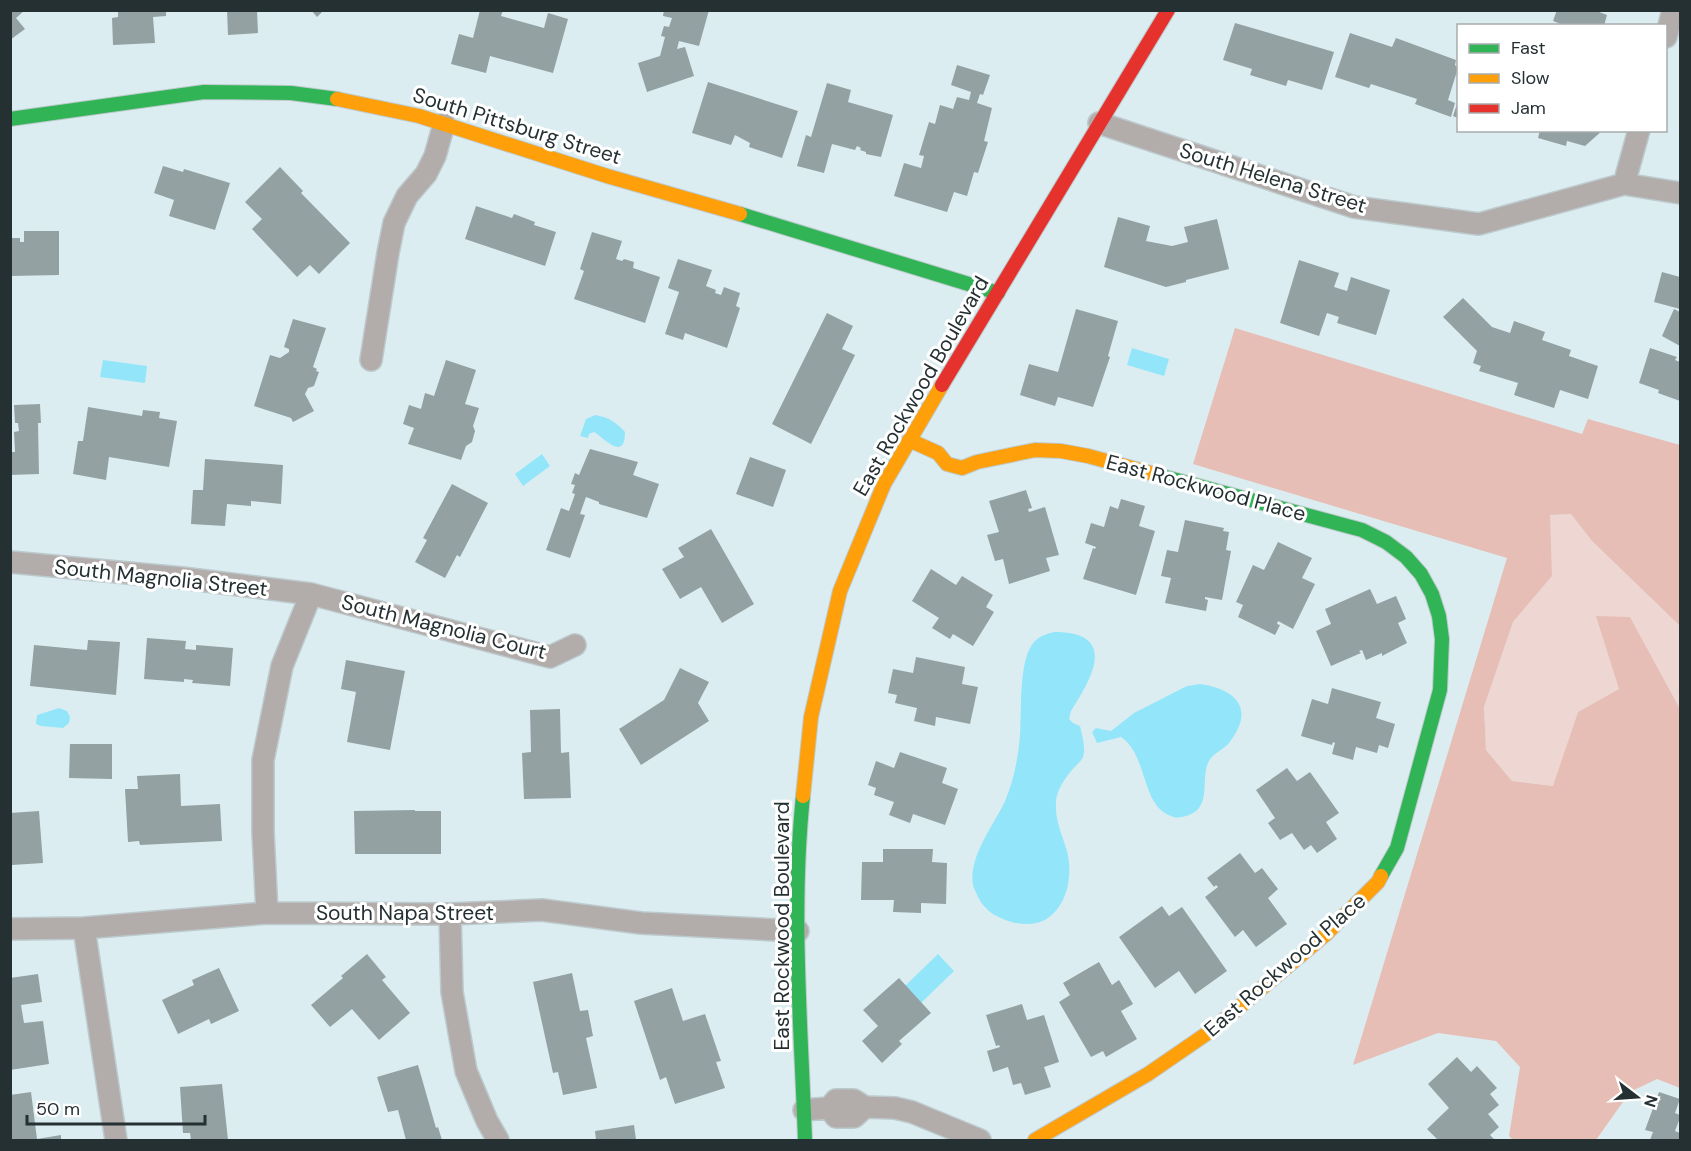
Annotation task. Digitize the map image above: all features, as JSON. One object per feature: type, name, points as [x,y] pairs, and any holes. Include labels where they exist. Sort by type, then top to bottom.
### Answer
[{"type":"street","name":"East Rockwood Boulevard","points":[[805,1140],[798,931],[799,834],[811,717],[840,591],[884,484],[1168,10]]},
{"type":"street","points":[[1667,30],[1673,10]]},
{"type":"street","name":"South Pittsburg Street","points":[[10,119],[204,92],[291,93],[373,105],[444,124],[998,293]]},
{"type":"street","name":"South Helena Street","points":[[1099,123],[1354,207],[1479,224],[1624,184]]},
{"type":"street","points":[[371,360],[394,223],[407,196],[431,165],[444,124]]},
{"type":"street","points":[[1638,132],[1624,184],[1680,193]]},
{"type":"street","name":"East Rockwood Place","points":[[909,440],[938,453],[951,450],[969,454],[977,462],[1035,450],[1070,453],[1370,533],[1390,543],[1417,568],[1427,584],[1440,620],[1443,643],[1440,690],[1397,848],[1378,882],[1325,935],[1212,1030],[1139,1080],[1035,1140]]},
{"type":"street","name":"South Magnolia Street","points":[[10,562],[182,578],[311,594]]},
{"type":"street","points":[[267,913],[262,832],[263,760],[282,666],[311,594]]},
{"type":"street","name":"South Magnolia Court","points":[[311,594],[550,657],[575,645]]},
{"type":"street","name":"South Napa Street","points":[[10,929],[84,928],[267,913],[450,914],[542,910],[641,923],[798,931]]},
{"type":"street","points":[[450,914],[452,992],[466,1071],[487,1121],[498,1140]]},
{"type":"street","points":[[84,928],[116,1140]]},
{"type":"street","points":[[804,1110],[829,1108],[836,1117],[854,1117],[865,1107],[895,1108],[912,1112],[980,1140]]},
{"type":"shaded area","points":[[1235,328],[1582,434],[1588,419],[1680,445],[1680,626],[1592,541],[1571,514],[1550,515],[1552,576],[1513,622],[1484,707],[1486,750],[1512,781],[1553,786],[1578,712],[1619,689],[1596,616],[1630,617],[1680,709],[1680,1088],[1657,1079],[1630,1092],[1596,1140],[1513,1140],[1509,1136],[1520,1067],[1496,1041],[1438,1033],[1353,1065],[1507,558],[1193,464]]},
{"type":"shaded area","points":[[1571,514],[1592,541],[1680,626],[1680,709],[1630,617],[1619,689],[1578,712],[1554,786],[1512,781],[1486,750],[1484,707],[1513,622],[1552,576],[1549,515]]},
{"type":"water","points":[[1132,348],[1169,359],[1164,376],[1127,365]]},
{"type":"water","points":[[103,360],[147,366],[145,383],[100,377]]},
{"type":"water","points":[[595,415],[612,421],[625,432],[621,446],[613,446],[594,432],[589,434],[588,438],[580,436],[586,419]]},
{"type":"water","points":[[542,454],[550,466],[523,486],[515,474]]},
{"type":"water","points":[[1054,632],[1074,634],[1087,640],[1093,648],[1095,659],[1092,672],[1069,719],[1080,726],[1084,746],[1083,757],[1063,782],[1056,799],[1058,822],[1069,860],[1067,889],[1059,907],[1053,914],[1040,922],[1023,924],[1006,920],[988,910],[974,888],[972,874],[978,852],[1005,801],[1013,777],[1020,735],[1025,661],[1029,650],[1038,638]]},
{"type":"water","points":[[1200,684],[1224,691],[1232,696],[1241,711],[1241,720],[1229,743],[1211,758],[1207,765],[1204,797],[1197,811],[1182,817],[1171,816],[1154,802],[1130,745],[1121,737],[1097,743],[1092,732],[1096,728],[1111,731],[1134,713],[1187,686]]},
{"type":"water","points":[[59,708],[67,711],[70,717],[69,723],[63,728],[36,724],[37,715]]},
{"type":"water","points":[[938,954],[954,971],[921,1003],[905,986]]},
{"type":"building","points":[[10,10],[25,10],[16,18],[25,29],[10,40]]},
{"type":"building","points":[[118,10],[166,10],[166,16],[153,17],[155,43],[113,45],[112,18],[118,17]]},
{"type":"building","points":[[227,10],[257,10],[258,33],[228,35]]},
{"type":"building","points":[[311,10],[324,10],[317,17]]},
{"type":"building","points":[[480,10],[503,10],[501,16],[544,28],[548,13],[568,19],[553,73],[490,56],[486,73],[451,64],[459,34],[473,38]]},
{"type":"building","points":[[664,10],[709,10],[699,46],[679,41],[677,49],[685,47],[694,76],[647,92],[638,63],[660,56],[665,37],[661,36],[664,26],[669,27],[672,18],[663,16]]},
{"type":"building","points":[[1557,10],[1594,10],[1607,15],[1605,24],[1561,24],[1553,21]]},
{"type":"building","points":[[1235,23],[1334,52],[1322,90],[1288,80],[1286,86],[1250,75],[1252,69],[1223,60]]},
{"type":"building","points":[[1350,33],[1392,47],[1396,38],[1456,60],[1457,71],[1448,100],[1455,103],[1451,117],[1415,104],[1417,99],[1371,84],[1369,88],[1335,77]]},
{"type":"building","points":[[957,65],[990,75],[983,95],[980,94],[977,103],[992,108],[984,141],[988,142],[978,173],[974,172],[967,196],[954,192],[947,212],[894,196],[904,163],[921,168],[924,156],[919,155],[929,122],[935,124],[940,105],[953,109],[957,97],[969,100],[971,92],[951,85]]},
{"type":"building","points":[[708,82],[798,111],[782,158],[749,147],[750,143],[735,135],[731,145],[692,133]]},
{"type":"building","points":[[827,83],[851,90],[848,102],[893,115],[881,157],[866,154],[857,146],[855,150],[832,144],[824,173],[797,166],[806,135],[811,137]]},
{"type":"building","points":[[1457,104],[1457,118],[1453,116]]},
{"type":"building","points":[[1540,132],[1601,132],[1585,146],[1567,141],[1566,146],[1538,138]]},
{"type":"building","points":[[163,166],[183,172],[184,169],[230,183],[215,230],[169,216],[174,200],[154,193]]},
{"type":"building","points":[[280,167],[303,191],[301,193],[350,243],[319,274],[310,265],[297,277],[252,229],[262,219],[245,202]]},
{"type":"building","points":[[476,206],[512,218],[514,214],[535,222],[534,225],[556,232],[545,266],[465,239]]},
{"type":"building","points":[[1118,217],[1150,226],[1146,241],[1172,246],[1188,242],[1184,227],[1217,219],[1229,269],[1166,287],[1104,267]]},
{"type":"building","points":[[24,231],[59,231],[59,275],[10,276],[10,238],[20,238],[20,242],[24,242]]},
{"type":"building","points":[[592,232],[622,241],[616,259],[634,262],[633,268],[660,277],[645,323],[574,299],[584,271],[580,269]]},
{"type":"building","points":[[678,259],[712,270],[706,286],[716,290],[715,293],[721,295],[724,287],[740,293],[736,306],[740,308],[727,348],[685,333],[683,340],[665,334],[679,292],[668,288]]},
{"type":"building","points":[[1299,260],[1339,273],[1334,287],[1347,291],[1351,277],[1390,290],[1376,335],[1337,323],[1339,317],[1327,313],[1319,336],[1280,323]]},
{"type":"building","points":[[1662,272],[1680,277],[1680,309],[1654,302]]},
{"type":"building","points":[[1463,298],[1492,327],[1510,333],[1514,321],[1545,332],[1542,340],[1571,350],[1569,356],[1598,366],[1588,399],[1560,390],[1554,408],[1514,395],[1518,383],[1479,371],[1481,366],[1473,363],[1477,351],[1443,317]]},
{"type":"building","points":[[1076,309],[1118,321],[1108,356],[1110,357],[1093,407],[1058,397],[1055,406],[1020,395],[1029,364],[1058,372]]},
{"type":"building","points":[[1674,309],[1680,312],[1680,346],[1662,336]]},
{"type":"building","points":[[827,313],[853,326],[842,349],[855,355],[811,444],[772,424]]},
{"type":"building","points":[[293,319],[326,328],[313,367],[319,372],[314,386],[308,388],[305,394],[314,411],[293,422],[291,418],[254,406],[270,355],[280,358],[289,352],[289,349],[284,347]]},
{"type":"building","points":[[1650,348],[1677,357],[1675,360],[1680,362],[1680,401],[1639,383]]},
{"type":"building","points":[[446,360],[476,370],[465,404],[479,408],[473,426],[475,431],[472,442],[466,446],[461,460],[408,444],[414,428],[403,424],[409,405],[421,409],[425,393],[434,396]]},
{"type":"building","points":[[40,404],[39,474],[10,475],[10,452],[15,452],[14,432],[19,431],[18,423],[15,423],[14,405]]},
{"type":"building","points":[[88,407],[142,416],[143,410],[160,412],[159,418],[177,421],[169,467],[109,457],[106,480],[73,474],[78,441],[83,441]]},
{"type":"building","points":[[590,449],[638,462],[633,475],[659,484],[647,518],[599,504],[586,497],[580,514],[585,515],[570,558],[546,550],[561,508],[569,511],[575,494],[572,493],[575,485],[571,484],[575,473],[579,475]]},
{"type":"building","points":[[750,457],[786,470],[773,507],[736,494]]},
{"type":"building","points":[[205,459],[283,465],[281,504],[251,501],[251,506],[227,504],[225,526],[191,524],[193,490],[203,490]]},
{"type":"building","points":[[452,484],[488,503],[460,557],[457,555],[445,578],[415,562],[427,540],[423,538]]},
{"type":"building","points":[[1026,490],[1032,508],[1028,509],[1029,512],[1045,507],[1059,555],[1046,558],[1050,571],[1009,584],[1003,559],[995,561],[987,535],[999,532],[989,501]]},
{"type":"building","points":[[1121,499],[1145,506],[1139,526],[1155,531],[1136,595],[1083,579],[1093,548],[1096,547],[1085,543],[1091,523],[1104,527],[1110,506],[1118,509]]},
{"type":"building","points":[[1185,520],[1224,528],[1223,531],[1229,532],[1226,550],[1231,551],[1222,600],[1205,597],[1208,600],[1206,611],[1165,603],[1171,578],[1161,576],[1167,550],[1178,552]]},
{"type":"building","points":[[711,529],[754,604],[722,623],[701,587],[680,599],[662,569],[684,557],[678,548]]},
{"type":"building","points":[[1278,542],[1312,558],[1302,578],[1315,584],[1293,629],[1278,621],[1277,624],[1280,625],[1275,635],[1238,617],[1243,605],[1236,602],[1253,565],[1264,570]]},
{"type":"building","points":[[931,569],[956,585],[962,576],[993,595],[986,607],[994,612],[973,646],[953,634],[950,639],[932,628],[939,618],[912,601]]},
{"type":"building","points":[[1370,589],[1377,604],[1396,596],[1406,619],[1398,623],[1407,643],[1382,656],[1382,653],[1366,660],[1362,650],[1359,651],[1361,653],[1331,666],[1316,631],[1331,624],[1325,609]]},
{"type":"building","points":[[147,638],[186,641],[185,649],[196,650],[196,645],[233,648],[230,686],[192,683],[193,680],[184,679],[184,682],[144,679]]},
{"type":"building","points":[[88,640],[120,642],[116,695],[30,686],[34,645],[87,650]]},
{"type":"building","points":[[916,657],[965,667],[962,684],[978,687],[970,724],[936,717],[935,726],[914,721],[917,708],[895,703],[897,695],[888,693],[893,669],[913,673]]},
{"type":"building","points":[[346,660],[405,671],[390,750],[347,742],[356,692],[341,689]]},
{"type":"building","points":[[680,668],[709,682],[698,703],[709,721],[641,765],[619,729],[664,700]]},
{"type":"building","points":[[1332,688],[1381,702],[1376,718],[1395,724],[1388,748],[1379,745],[1377,753],[1356,747],[1353,760],[1332,754],[1335,743],[1333,742],[1332,745],[1301,736],[1312,699],[1328,704]]},
{"type":"building","points":[[560,709],[561,753],[569,752],[571,798],[524,799],[522,753],[531,752],[530,710]]},
{"type":"building","points":[[70,744],[112,744],[112,779],[69,778]]},
{"type":"building","points":[[900,752],[947,768],[942,783],[958,789],[945,825],[913,814],[910,823],[889,815],[894,802],[874,795],[876,788],[868,785],[876,761],[894,768]]},
{"type":"building","points":[[1287,768],[1297,781],[1310,772],[1339,813],[1326,822],[1337,839],[1317,853],[1311,845],[1304,850],[1292,833],[1280,840],[1268,823],[1275,818],[1256,790]]},
{"type":"building","points":[[180,774],[181,806],[220,804],[222,841],[140,845],[139,841],[128,842],[125,789],[138,789],[137,776]]},
{"type":"building","points":[[39,811],[43,863],[12,865],[10,813]]},
{"type":"building","points":[[354,811],[441,811],[441,854],[355,854]]},
{"type":"building","points":[[883,849],[933,849],[932,862],[947,863],[946,904],[921,903],[921,913],[893,912],[894,900],[861,900],[862,862],[883,862]]},
{"type":"building","points":[[1240,853],[1255,873],[1262,868],[1278,889],[1268,898],[1287,924],[1256,947],[1243,930],[1235,937],[1205,897],[1218,887],[1216,885],[1214,887],[1207,878]]},
{"type":"building","points":[[1162,906],[1169,916],[1182,907],[1227,971],[1195,994],[1179,971],[1155,988],[1119,937]]},
{"type":"building","points":[[367,954],[386,977],[382,980],[410,1013],[379,1040],[352,1009],[330,1027],[311,1005]]},
{"type":"building","points":[[1099,962],[1112,985],[1119,980],[1133,1004],[1121,1011],[1137,1039],[1106,1057],[1103,1051],[1091,1057],[1059,1002],[1070,995],[1063,983]]},
{"type":"building","points":[[219,968],[239,1011],[211,1024],[209,1019],[178,1034],[162,1000],[194,985],[192,980]]},
{"type":"building","points":[[572,973],[580,1011],[588,1010],[593,1036],[586,1038],[597,1088],[563,1095],[558,1072],[553,1073],[533,982]]},
{"type":"building","points":[[38,974],[42,1002],[21,1005],[24,1023],[43,1021],[49,1064],[10,1070],[10,978]]},
{"type":"building","points":[[899,978],[931,1013],[899,1041],[902,1044],[882,1063],[862,1041],[878,1026],[863,1010]]},
{"type":"building","points":[[672,988],[683,1021],[705,1014],[721,1061],[716,1062],[725,1088],[675,1104],[666,1077],[660,1080],[634,1001]]},
{"type":"building","points":[[1022,1004],[1027,1020],[1044,1015],[1059,1062],[1044,1067],[1051,1087],[1025,1095],[1021,1083],[1013,1085],[1008,1067],[993,1072],[987,1051],[1000,1047],[996,1046],[986,1015]]},
{"type":"building","points":[[1457,1057],[1471,1072],[1477,1066],[1497,1088],[1490,1094],[1499,1105],[1488,1114],[1499,1127],[1490,1135],[1495,1140],[1438,1140],[1427,1129],[1449,1108],[1428,1084]]},
{"type":"building","points":[[418,1065],[436,1128],[438,1127],[442,1140],[406,1140],[398,1110],[388,1112],[377,1077]]},
{"type":"building","points":[[222,1084],[228,1140],[191,1140],[190,1133],[183,1133],[180,1087]]},
{"type":"building","points":[[31,1092],[37,1139],[61,1135],[61,1140],[10,1140],[10,1095]]},
{"type":"building","points":[[1659,1092],[1680,1099],[1675,1113],[1680,1115],[1680,1118],[1675,1131],[1680,1133],[1680,1140],[1650,1140],[1653,1132],[1645,1130]]},
{"type":"building","points":[[634,1125],[636,1140],[596,1140],[595,1131]]},
{"type":"traffic: fast","points":[[10,119],[204,92],[291,93],[337,99]]},
{"type":"traffic: fast","points":[[740,214],[998,293]]},
{"type":"traffic: fast","points":[[1154,474],[1362,530],[1386,542],[1406,557],[1421,574],[1432,594],[1439,616],[1442,639],[1440,690],[1397,848],[1381,876]]},
{"type":"traffic: fast","points":[[803,796],[799,839],[797,925],[805,1140]]},
{"type":"traffic: slow","points":[[337,99],[419,116],[607,176],[740,214]]},
{"type":"traffic: slow","points":[[803,796],[811,717],[840,591],[884,484],[942,385]]},
{"type":"traffic: slow","points":[[909,440],[938,453],[947,464],[962,468],[977,462],[1035,450],[1061,451],[1088,456],[1154,474]]},
{"type":"traffic: slow","points":[[1035,1140],[1148,1074],[1212,1030],[1325,935],[1378,882],[1381,876]]},
{"type":"traffic: jam","points":[[942,385],[1168,10]]}]
